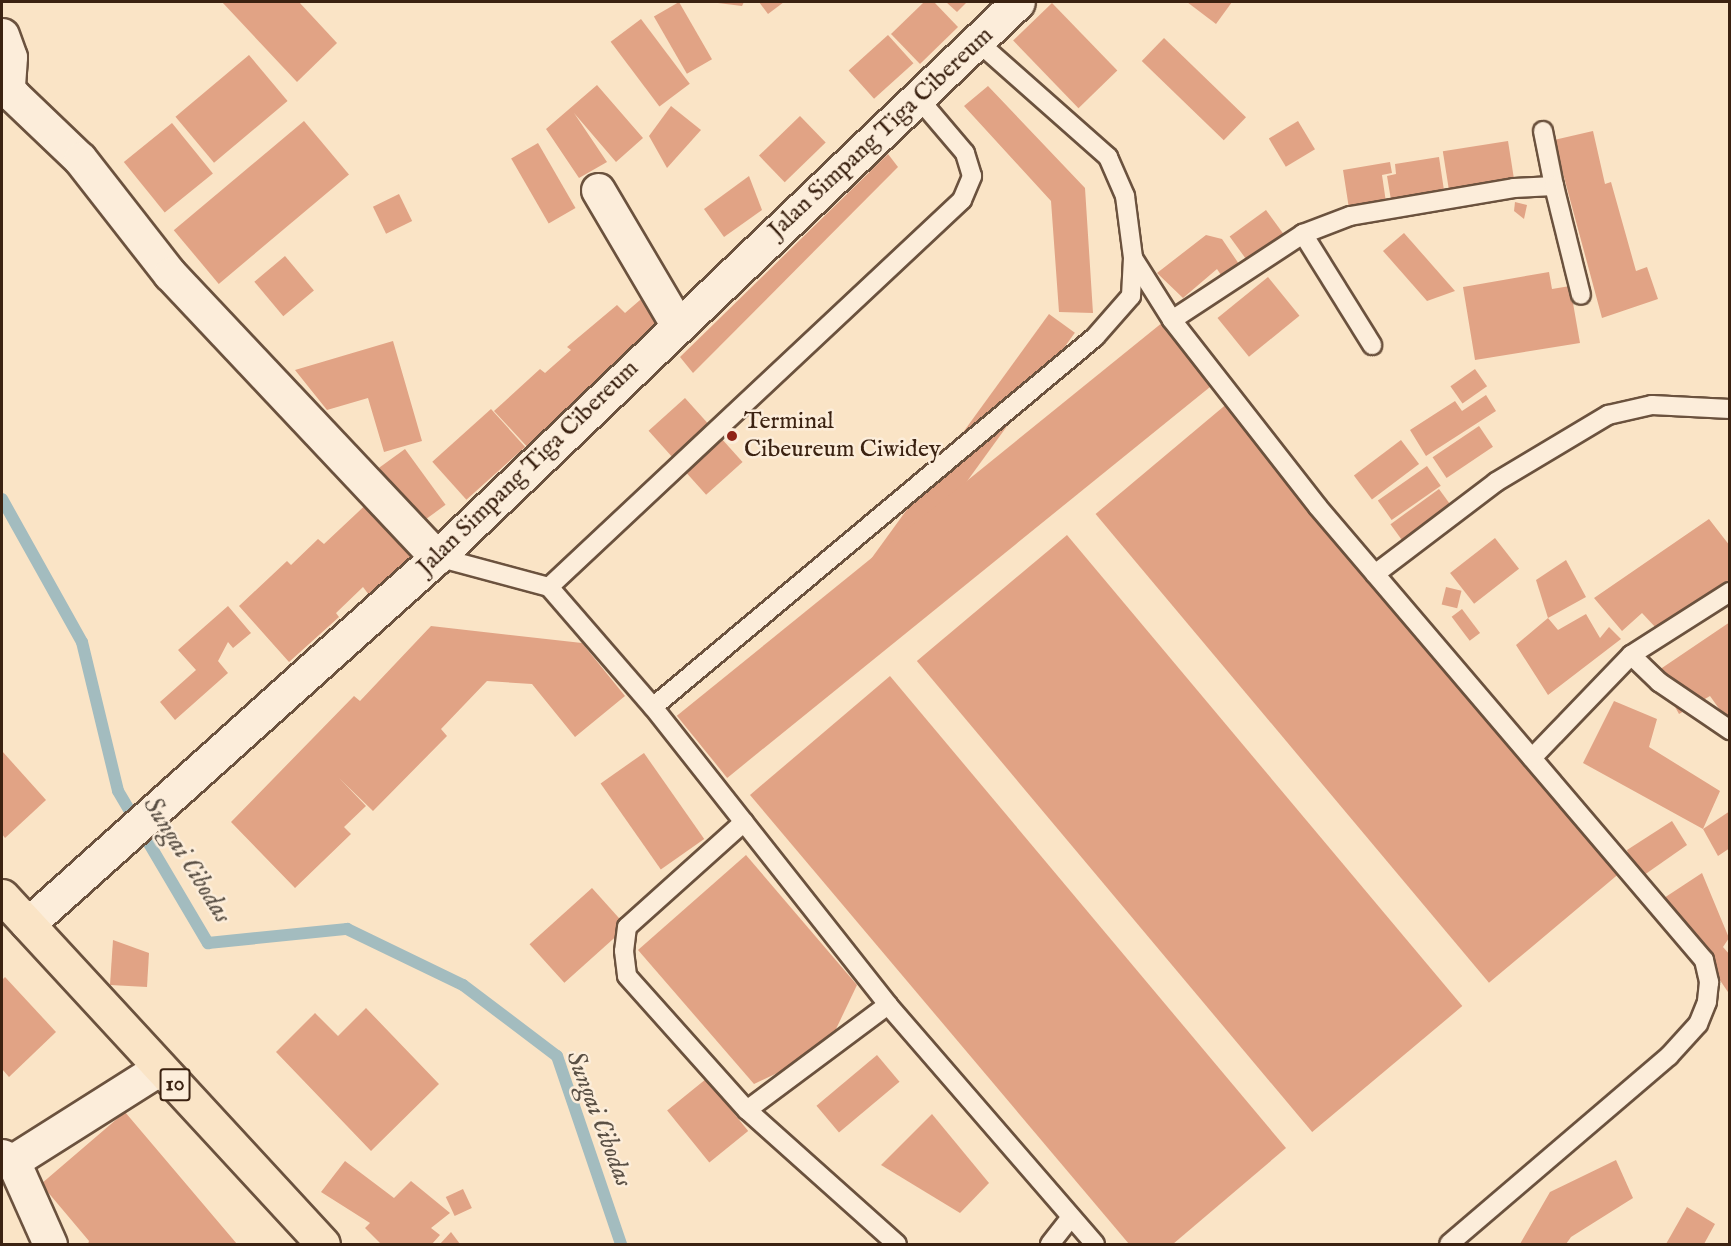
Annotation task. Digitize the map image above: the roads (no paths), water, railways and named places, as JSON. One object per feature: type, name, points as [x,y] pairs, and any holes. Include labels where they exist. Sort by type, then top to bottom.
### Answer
[{"type":"highway","name":"10","points":[[2,896],[323,1245]]},
{"type":"street","name":"Jalan Simpang Tiga Cibereum","points":[[28,924],[437,557],[677,324],[919,99],[1018,2]]},
{"type":"street","points":[[2,35],[10,57],[8,88],[14,96],[80,159],[170,274],[437,557]]},
{"type":"street","points":[[598,190],[677,324]]},
{"type":"street","points":[[50,1245],[7,1159],[160,1068]]},
{"type":"lane","points":[[653,707],[1095,337],[1131,296],[1133,258],[1125,195],[1108,157],[978,42]]},
{"type":"lane","points":[[549,587],[962,200],[972,176],[966,153],[919,99]]},
{"type":"lane","points":[[1543,131],[1581,295]]},
{"type":"lane","points":[[1172,320],[1303,234],[1350,216],[1514,188],[1554,186]]},
{"type":"lane","points":[[1303,234],[1372,345]]},
{"type":"lane","points":[[1133,258],[1172,320],[1318,507],[1700,955],[1709,982],[1707,1002],[1698,1024],[1669,1056],[1449,1245]]},
{"type":"lane","points":[[1375,574],[1496,482],[1608,415],[1652,405],[1730,409]]},
{"type":"lane","points":[[437,557],[549,587],[653,707],[888,1005],[1095,1245]]},
{"type":"lane","points":[[1532,758],[1631,655],[1730,592]]},
{"type":"lane","points":[[1631,655],[1659,682],[1730,730]]},
{"type":"lane","points":[[744,822],[627,927],[624,951],[627,976],[747,1110],[897,1245]]},
{"type":"lane","points":[[747,1110],[888,1005]]},
{"type":"lane","points":[[1050,1245],[1071,1217]]},
{"type":"waterway","name":"Sungai Cibodas","points":[[2,499],[82,642],[118,791],[208,943],[347,929],[463,985],[557,1056],[621,1244]]},
{"type":"place","name":"Terminal Cibeureum Ciwidey","points":[[732,436]]}]
